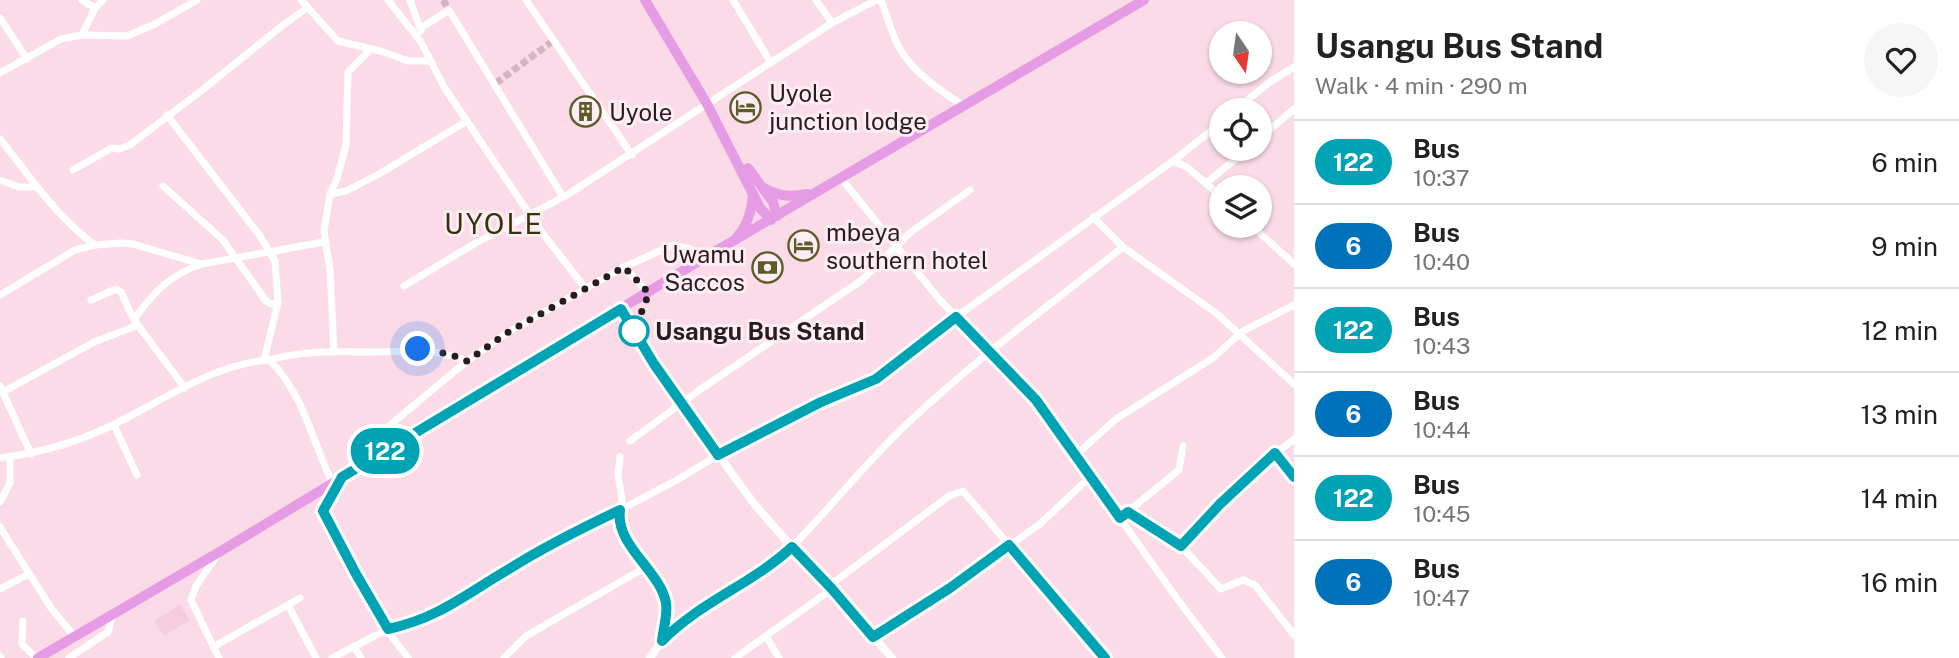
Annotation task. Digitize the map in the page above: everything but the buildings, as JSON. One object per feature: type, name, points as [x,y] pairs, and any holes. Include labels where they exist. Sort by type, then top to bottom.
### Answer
[{"type":"highway","points":[[645,0],[756,189],[772,202],[774,218]]},
{"type":"highway","points":[[37,658],[221,551],[704,258],[1144,0]]},
{"type":"highway","points":[[756,189],[788,197],[817,192]]},
{"type":"highway","points":[[733,242],[745,224],[756,189]]},
{"type":"street","points":[[82,0],[95,8]]},
{"type":"street","points":[[82,35],[95,8],[103,0]]},
{"type":"street","points":[[0,72],[61,39],[82,35],[127,36],[155,24],[197,0]]},
{"type":"street","points":[[301,0],[338,41],[416,63],[431,61]]},
{"type":"street","points":[[388,0],[421,42],[444,88],[556,254],[586,289]]},
{"type":"street","points":[[410,0],[421,28],[421,42]]},
{"type":"street","points":[[526,0],[632,155]]},
{"type":"street","points":[[733,0],[771,63]]},
{"type":"street","points":[[816,0],[832,23]]},
{"type":"street","points":[[404,286],[474,244],[564,197],[832,23],[879,0],[898,46],[907,59],[940,91],[965,106]]},
{"type":"street","points":[[73,170],[112,148],[119,149],[130,145],[307,8]]},
{"type":"street","points":[[421,28],[449,10],[564,197]]},
{"type":"street","points":[[0,18],[27,59]]},
{"type":"street","points":[[334,352],[330,269],[324,242],[326,211],[346,145],[348,72],[370,50]]},
{"type":"street","points":[[1250,98],[1294,68]]},
{"type":"street","points":[[1272,128],[1294,109]]},
{"type":"street","points":[[167,115],[260,236],[277,270],[278,303],[266,360]]},
{"type":"street","points":[[330,194],[346,191],[379,174],[467,121]]},
{"type":"street","points":[[332,658],[388,629],[442,611],[512,567],[718,455],[821,402],[876,379],[956,317],[1209,132]]},
{"type":"street","points":[[0,139],[61,216],[95,245]]},
{"type":"street","points":[[1173,160],[1187,167],[1209,186]]},
{"type":"street","points":[[1206,183],[1233,161]]},
{"type":"street","points":[[841,178],[956,317],[1036,400],[1222,658]]},
{"type":"street","points":[[0,180],[19,187],[36,187]]},
{"type":"street","points":[[163,186],[212,229],[266,301],[271,304],[278,303]]},
{"type":"street","points":[[630,441],[701,388],[862,280],[920,225],[971,190]]},
{"type":"street","points":[[1093,217],[1123,247],[1216,313],[1294,384]]},
{"type":"street","points":[[1265,238],[1294,264]]},
{"type":"street","points":[[31,454],[2,389],[135,323],[159,287],[188,268],[324,242]]},
{"type":"street","points":[[0,295],[75,250],[95,245],[133,244],[202,264]]},
{"type":"street","points":[[408,658],[356,574],[323,511],[354,458],[467,361],[510,331],[624,267],[673,245],[690,249],[704,258]]},
{"type":"street","points":[[650,658],[662,641],[691,615],[741,586],[792,547],[892,439],[989,351],[1123,247]]},
{"type":"street","points":[[624,267],[649,293]]},
{"type":"street","points":[[90,300],[116,289],[121,292],[135,323],[185,388]]},
{"type":"street","points":[[1076,455],[1116,419],[1213,358],[1250,326],[1294,305]]},
{"type":"street","points":[[621,309],[681,405],[755,505],[892,658]]},
{"type":"street","points":[[0,458],[31,454],[114,425],[236,365],[303,353],[418,349],[449,354],[467,361]]},
{"type":"street","points":[[266,360],[278,368],[340,478]]},
{"type":"street","points":[[114,425],[137,475]]},
{"type":"street","points":[[1181,546],[1220,504],[1294,439]]},
{"type":"street","points":[[1120,518],[1179,470],[1183,446]]},
{"type":"street","points":[[1275,453],[1294,477]]},
{"type":"street","points":[[0,502],[10,483],[10,457]]},
{"type":"street","points":[[620,457],[618,475],[622,499],[619,517],[622,530],[667,603],[662,641]]},
{"type":"street","points":[[873,637],[950,588],[1053,513],[1091,475]]},
{"type":"street","points":[[736,658],[949,496],[963,491],[1105,658]]},
{"type":"street","points":[[1128,512],[1181,546],[1220,589],[1243,580],[1255,585],[1294,635]]},
{"type":"street","points":[[0,527],[51,608],[74,636]]},
{"type":"street","points":[[219,658],[191,600],[196,586],[221,551]]},
{"type":"street","points":[[504,658],[526,636],[646,567]]},
{"type":"street","points":[[0,589],[29,574]]},
{"type":"street","points":[[213,647],[300,598]]},
{"type":"street","points":[[288,605],[316,658]]},
{"type":"street","points":[[69,658],[108,632],[113,613]]},
{"type":"street","points":[[23,621],[22,644],[37,658]]},
{"type":"street","points":[[766,636],[779,658]]},
{"type":"street","points":[[354,646],[360,658]]},
{"type":"shaded area","points":[[180,605],[190,620],[164,636],[154,621]]},
{"type":"tunnel","points":[[443,0],[449,10]]},
{"type":"tunnel","points":[[496,83],[553,41]]},
{"type":"bus line","name":"122","points":[[1105,658],[1009,545],[950,588],[873,637],[792,547],[741,586],[691,615],[662,641],[667,603],[622,530],[620,510],[512,567],[442,611],[388,629],[323,511],[342,477],[621,309],[681,405],[718,455],[821,402],[876,379],[956,317],[1036,400],[1120,518],[1128,512],[1181,546],[1220,504],[1275,453],[1294,477]]},
{"type":"place","name":"Uyole junction lodge","points":[[746,107]]},
{"type":"place","name":"Uyole","points":[[586,112]]},
{"type":"place","name":"mbeya southern hotel","points":[[803,246]]},
{"type":"place","name":"Uwamu Saccos","points":[[768,268]]},
{"type":"place","name":"Usangu Bus Stand","points":[[634,331]]},
{"type":"district","name":"UYOLE","points":[[494,223]]},
{"type":"route","points":[[418,349],[449,354],[467,361],[510,331],[624,267],[649,293],[634,331]]}]
